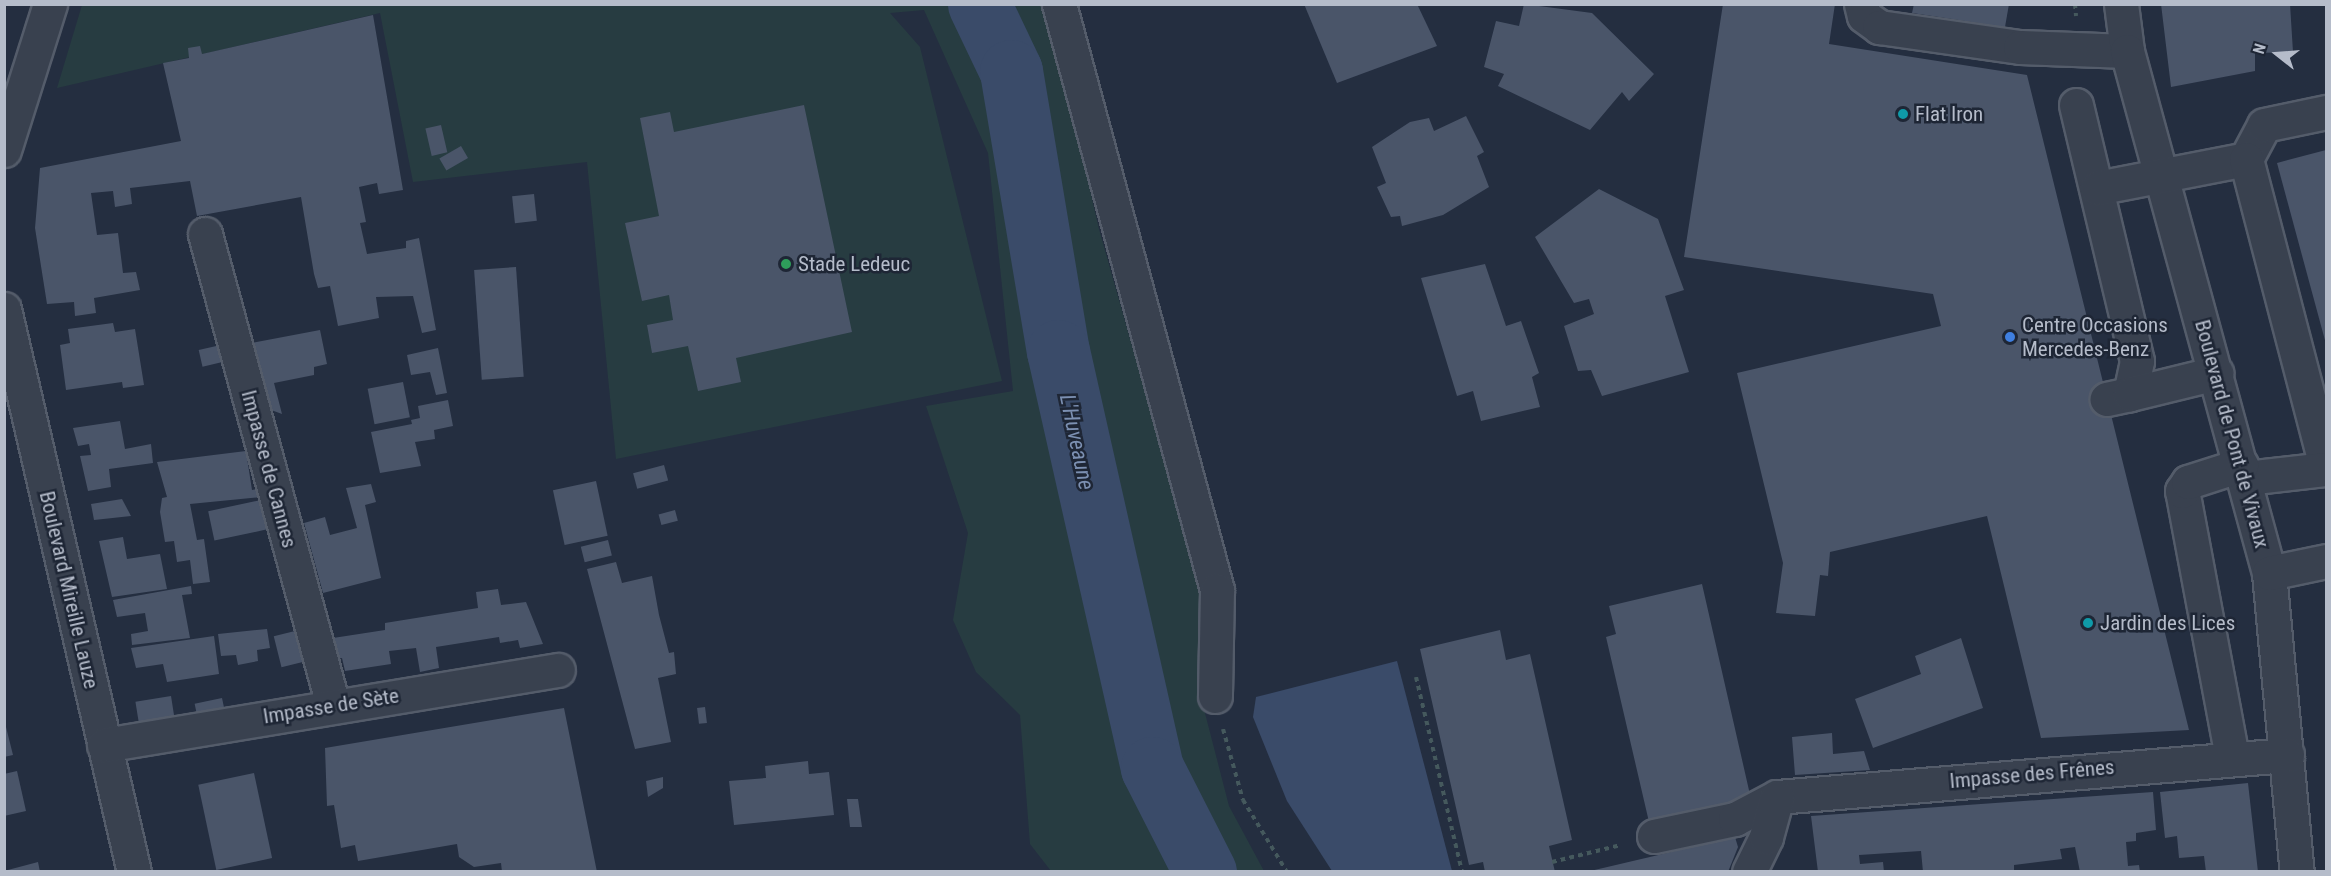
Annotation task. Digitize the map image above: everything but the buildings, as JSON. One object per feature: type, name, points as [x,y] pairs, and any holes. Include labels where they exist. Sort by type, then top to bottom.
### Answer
[{"type":"street","points":[[4,150],[50,4]]},
{"type":"street","points":[[1059,4],[1217,590],[1215,696]]},
{"type":"street","points":[[1861,4],[1864,16],[1879,27],[2020,47],[2127,51]]},
{"type":"street","name":"Boulevard de Pont de Vivaux","points":[[2121,4],[2127,51],[2244,471],[2269,573],[2297,872]]},
{"type":"street","points":[[2076,105],[2137,361],[2119,397],[2216,373]]},
{"type":"street","points":[[2232,757],[2182,491],[2187,482],[2244,471],[2326,468],[2246,159],[2264,125],[2326,112]]},
{"type":"street","points":[[2097,188],[2246,159]]},
{"type":"street","name":"Impasse de Cannes","points":[[205,234],[333,705]]},
{"type":"street","name":"Boulevard Mireille Lauze","points":[[4,309],[134,872]]},
{"type":"street","points":[[2269,573],[2326,561]]},
{"type":"street","name":"Impasse de Sète","points":[[104,745],[333,705],[558,670]]},
{"type":"street","name":"Impasse des Frênes","points":[[1777,797],[2232,757],[2287,755]]},
{"type":"street","points":[[1654,836],[1735,819],[1777,797]]},
{"type":"street","points":[[1749,872],[1766,837],[1777,797]]},
{"type":"path","points":[[1416,677],[1462,872]]},
{"type":"path","points":[[1215,696],[1243,800],[1287,872]]},
{"type":"path","points":[[1552,862],[1654,836]]},
{"type":"green space","points":[[82,5],[1047,5],[1099,229],[1202,594],[1198,686],[1229,806],[1264,871],[1051,871],[1030,844],[1020,715],[976,672],[953,620],[968,533],[926,406],[1013,391],[988,153],[924,10],[890,13],[920,47],[1002,381],[616,459],[587,162],[413,182],[380,13],[57,88]]},
{"type":"water","points":[[1397,661],[1452,871],[1332,871],[1287,801],[1253,717],[1256,697]]},
{"type":"waterway","name":"L'Huveaune","points":[[979,4],[1011,71],[1058,351],[1152,768],[1205,872]]},
{"type":"place","name":"Flat Iron","points":[[1903,114]]},
{"type":"place","name":"Stade Ledeuc","points":[[786,264]]},
{"type":"place","name":"Centre Occasions Mercedes-Benz","points":[[2010,337]]},
{"type":"place","name":"Jardin des Lices","points":[[2088,623]]}]
